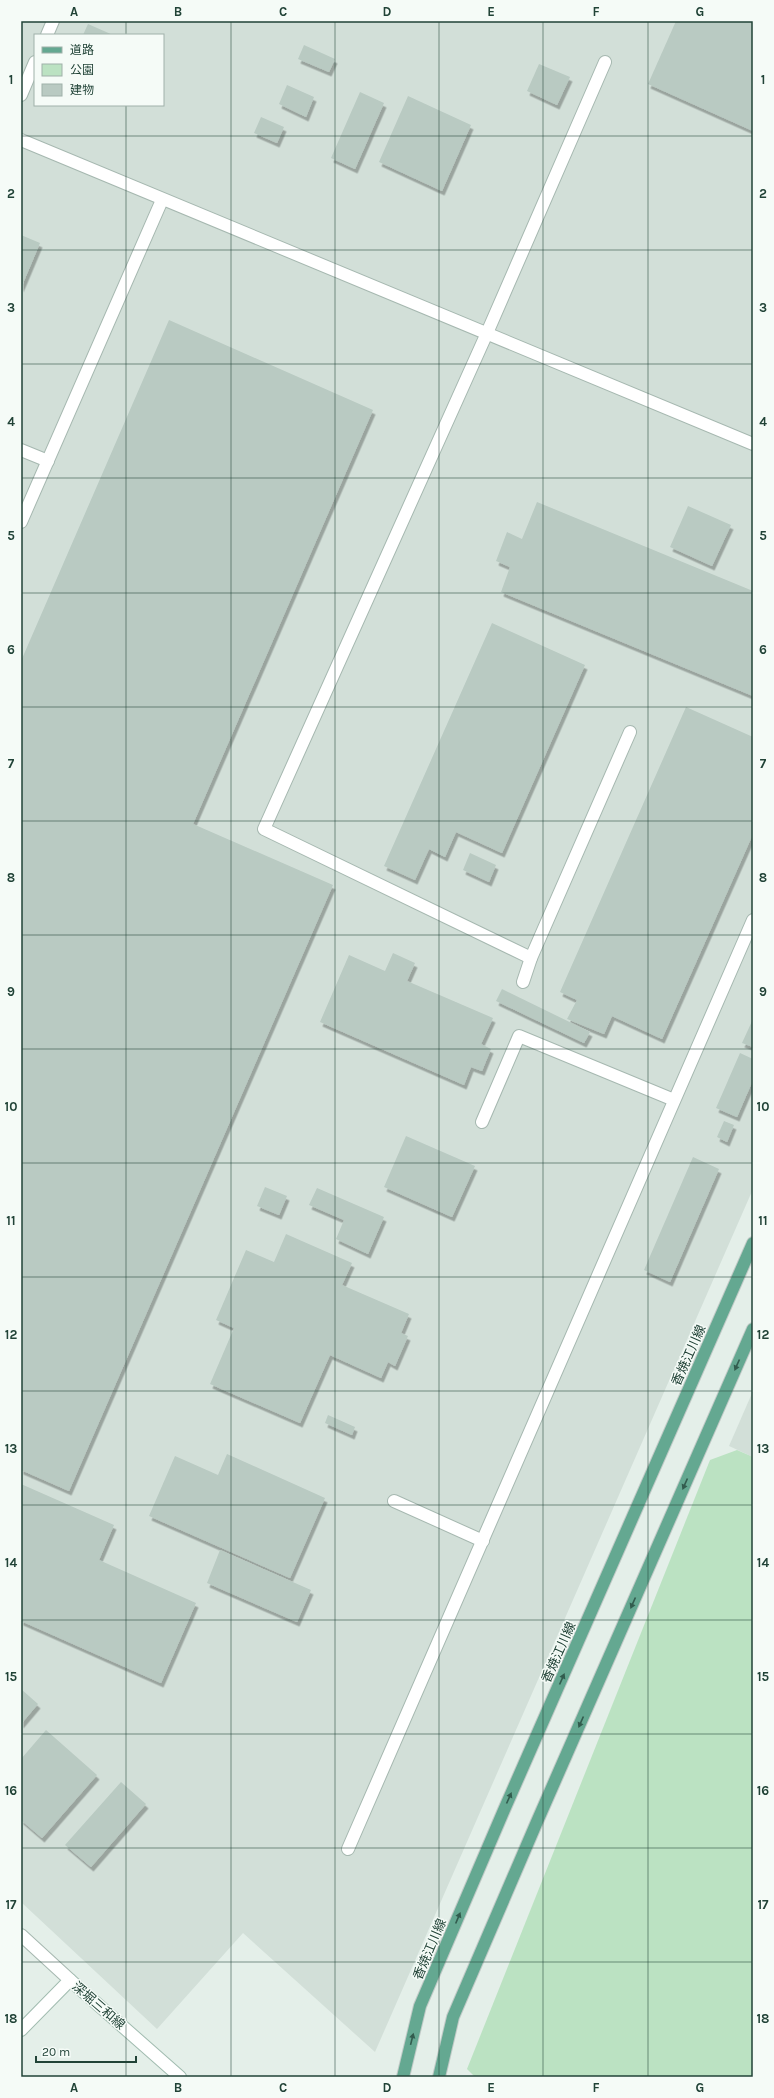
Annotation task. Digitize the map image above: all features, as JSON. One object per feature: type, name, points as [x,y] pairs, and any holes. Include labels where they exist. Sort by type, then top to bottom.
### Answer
[{"type":"main road","points":[[47,34],[53,21]]},
{"type":"main road","points":[[531,958],[264,829],[487,333],[605,62]]},
{"type":"main road","points":[[21,95],[34,64]]},
{"type":"main road","points":[[21,140],[162,200],[753,444]]},
{"type":"main road","points":[[21,522],[162,200]]},
{"type":"main road","points":[[21,450],[48,461]]},
{"type":"main road","points":[[523,982],[531,958],[630,732]]},
{"type":"main road","points":[[348,1849],[753,920]]},
{"type":"main road","points":[[482,1122],[519,1036],[674,1100]]},
{"type":"main road","name":"香焼江川線","points":[[403,2077],[420,2006],[504,1810],[753,1243]]},
{"type":"main road","points":[[439,2077],[453,2018],[536,1824],[753,1329]]},
{"type":"main road","points":[[394,1501],[482,1541]]},
{"type":"main road","points":[[21,1935],[70,1980]]},
{"type":"main road","name":"深堀三和線","points":[[24,2027],[70,1980],[180,2077]]},
{"type":"shaded area","points":[[21,21],[753,21],[753,1189],[375,2052],[243,1933],[157,2029],[21,1902]]},
{"type":"shaded area","points":[[753,1391],[753,1457],[729,1446]]},
{"type":"green space","points":[[737,1450],[753,1457],[753,2077],[475,2077],[467,2069],[710,1460]]},
{"type":"building","points":[[676,21],[753,21],[753,131],[648,84]]},
{"type":"building","points":[[88,24],[111,34],[83,34]]},
{"type":"building","points":[[304,45],[335,59],[329,72],[298,59]]},
{"type":"building","points":[[539,64],[570,77],[557,105],[527,91]]},
{"type":"building","points":[[287,85],[314,97],[306,117],[279,104]]},
{"type":"building","points":[[360,92],[384,103],[355,169],[331,158]]},
{"type":"building","points":[[408,96],[471,125],[442,191],[379,162]]},
{"type":"building","points":[[261,117],[284,127],[277,143],[254,133]]},
{"type":"building","points":[[21,235],[40,243],[21,288]]},
{"type":"building","points":[[169,320],[373,410],[193,824],[333,885],[69,1491],[21,1470],[21,661]]},
{"type":"building","points":[[537,502],[753,591],[753,696],[501,592],[510,567],[496,561],[507,532],[522,539]]},
{"type":"building","points":[[688,506],[731,525],[712,566],[670,547]]},
{"type":"building","points":[[492,623],[585,665],[502,853],[456,832],[445,857],[429,849],[415,880],[384,866]]},
{"type":"building","points":[[686,707],[753,737],[753,834],[662,1039],[612,1016],[604,1034],[567,1019],[577,1000],[560,992]]},
{"type":"building","points":[[470,853],[496,865],[489,882],[463,870]]},
{"type":"building","points":[[393,953],[415,963],[407,981],[493,1018],[481,1044],[491,1049],[482,1071],[471,1067],[464,1085],[320,1022],[349,955],[385,971]]},
{"type":"building","points":[[502,989],[590,1032],[584,1043],[496,1001]]},
{"type":"building","points":[[753,1019],[753,1047],[742,1043]]},
{"type":"building","points":[[740,1053],[753,1059],[753,1080],[737,1117],[716,1108]]},
{"type":"building","points":[[724,1121],[734,1125],[727,1142],[717,1137]]},
{"type":"building","points":[[406,1136],[475,1166],[452,1217],[384,1187]]},
{"type":"building","points":[[693,1157],[719,1169],[670,1282],[644,1270]]},
{"type":"building","points":[[265,1187],[287,1196],[279,1215],[257,1206]]},
{"type":"building","points":[[317,1188],[384,1217],[368,1254],[336,1239],[344,1220],[309,1205]]},
{"type":"building","points":[[286,1234],[352,1263],[342,1285],[409,1314],[401,1333],[408,1336],[395,1366],[388,1362],[381,1378],[330,1355],[300,1423],[210,1384],[234,1328],[216,1320],[246,1250],[274,1262]]},
{"type":"building","points":[[328,1415],[355,1427],[352,1435],[325,1423]]},
{"type":"building","points":[[227,1454],[325,1498],[290,1578],[149,1516],[175,1456],[218,1475]]},
{"type":"building","points":[[21,1484],[114,1525],[99,1560],[196,1603],[161,1683],[21,1621]]},
{"type":"building","points":[[220,1550],[311,1590],[297,1622],[207,1583]]},
{"type":"building","points":[[21,1689],[38,1704],[21,1724]]},
{"type":"building","points":[[46,1730],[97,1775],[42,1838],[21,1820],[21,1759]]},
{"type":"building","points":[[121,1782],[146,1804],[91,1867],[65,1845]]}]
